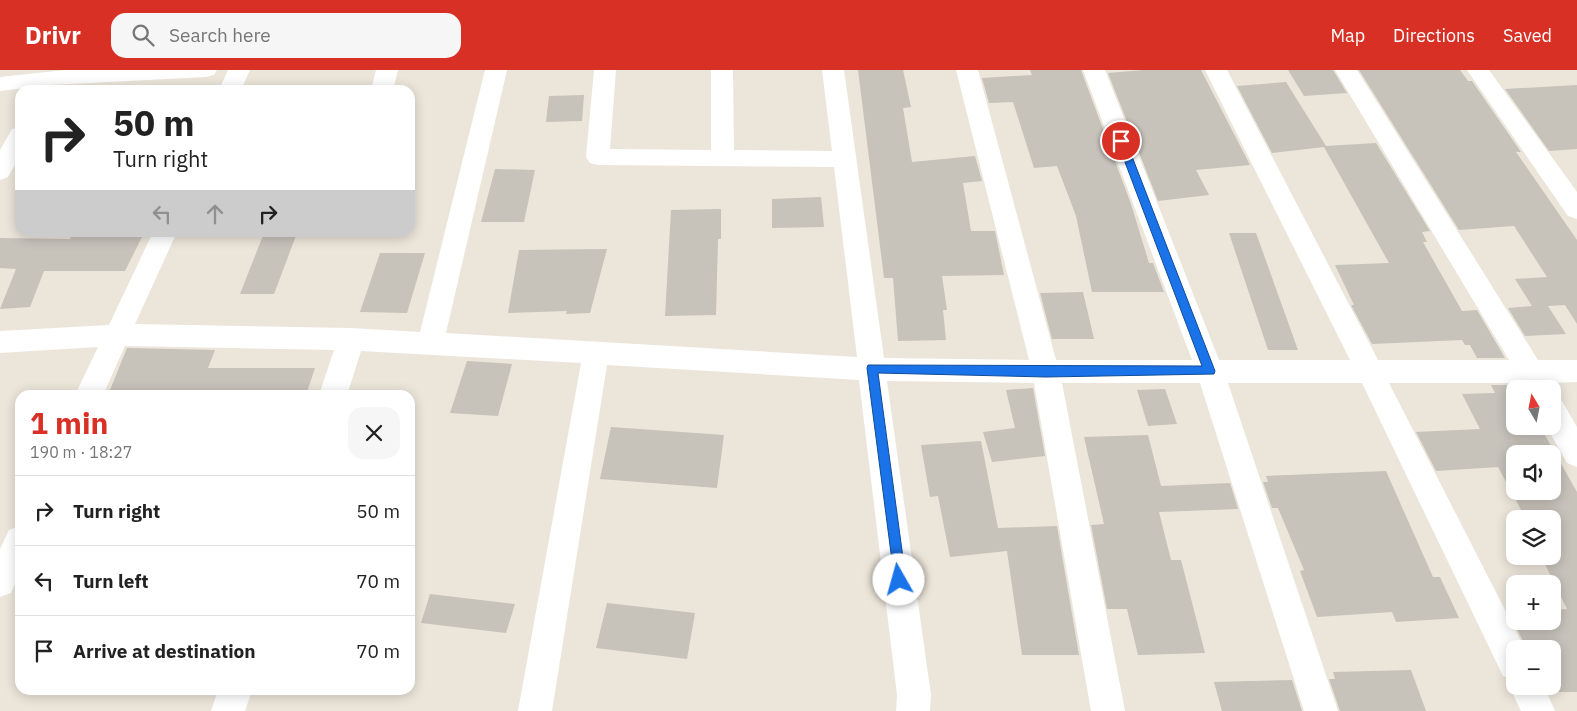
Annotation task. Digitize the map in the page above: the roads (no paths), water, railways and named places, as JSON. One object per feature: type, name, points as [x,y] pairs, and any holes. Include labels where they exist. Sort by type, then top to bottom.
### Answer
[{"type":"street","points":[[0,84],[168,71],[206,70]]},
{"type":"street","points":[[232,85],[239,70]]},
{"type":"street","points":[[383,85],[387,70]]},
{"type":"street","points":[[431,343],[496,70]]},
{"type":"street","points":[[605,70],[598,157],[846,160]]},
{"type":"street","points":[[722,70],[723,158]]},
{"type":"street","points":[[833,70],[914,695],[913,711]]},
{"type":"street","points":[[967,70],[1046,372],[1108,711]]},
{"type":"street","points":[[1094,70],[1210,371],[1321,711]]},
{"type":"street","points":[[1216,70],[1370,372],[1506,646]]},
{"type":"street","points":[[1346,70],[1535,380]]},
{"type":"street","points":[[1478,70],[1577,210]]},
{"type":"street","points":[[0,171],[15,144]]},
{"type":"street","points":[[91,390],[163,237]]},
{"type":"street","points":[[0,342],[118,335],[351,339],[872,368],[1046,372],[1370,372],[1535,380],[1577,371]]},
{"type":"street","points":[[334,390],[351,339]]},
{"type":"street","points":[[534,711],[596,352]]},
{"type":"street","points":[[1561,426],[1577,454]]},
{"type":"street","points":[[0,582],[15,550]]},
{"type":"street","points":[[228,711],[233,695]]},
{"type":"street","points":[[1530,695],[1538,711]]}]
